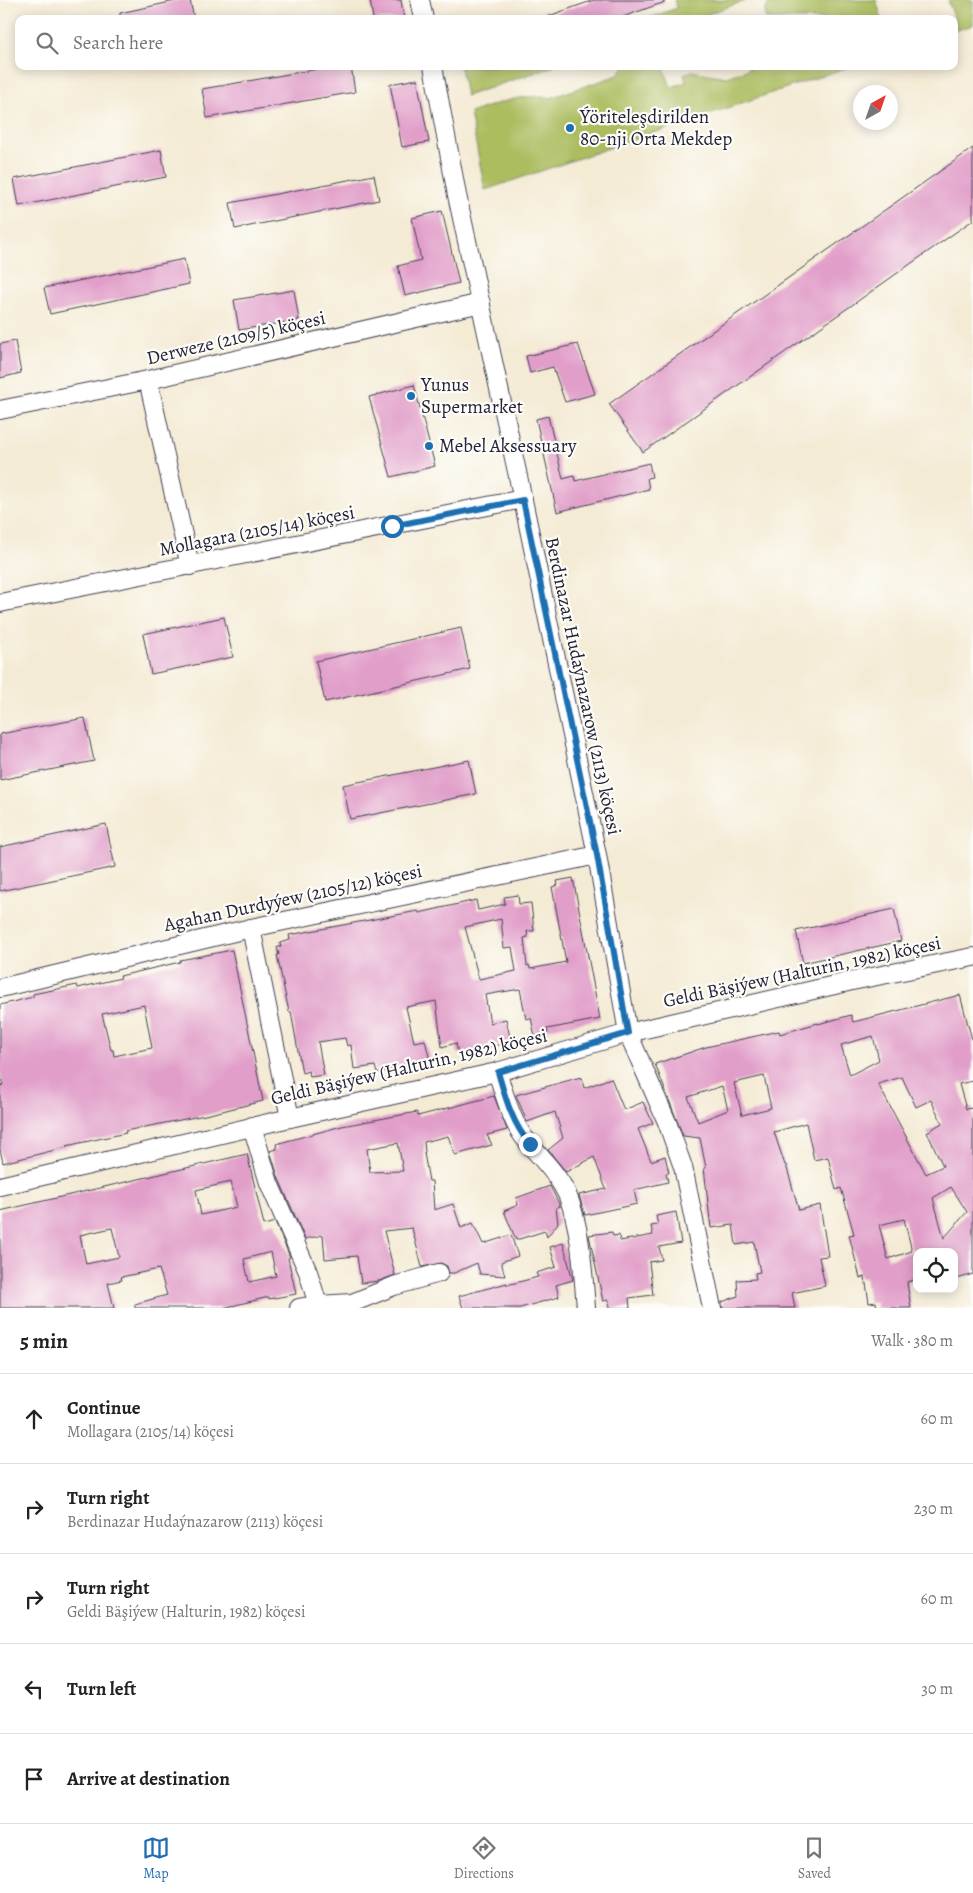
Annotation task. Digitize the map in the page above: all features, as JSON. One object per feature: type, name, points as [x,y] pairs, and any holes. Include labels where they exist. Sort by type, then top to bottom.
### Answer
[{"type":"street","points":[[420,0],[423,15]]},
{"type":"street","name":"Berdinazar Hudaýnazarow (2113) köçesi","points":[[434,70],[457,195],[597,855],[628,1033],[667,1122],[683,1168],[712,1308]]},
{"type":"street","name":"Derweze (2109/5) köçesi","points":[[0,410],[148,380],[480,303]]},
{"type":"street","points":[[148,380],[190,566]]},
{"type":"street","name":"Mollagara (2105/14) köçesi","points":[[0,603],[523,500]]},
{"type":"street","name":"Agahan Durdyýew (2105/12) köçesi","points":[[0,988],[251,928],[597,855]]},
{"type":"street","points":[[251,928],[290,1118]]},
{"type":"street","name":"Geldi Bäşiýew (Halturin, 1982) köçesi","points":[[0,1186],[252,1126],[498,1072],[628,1033],[852,982],[973,957]]},
{"type":"street","points":[[498,1072],[506,1100],[522,1135],[558,1177],[568,1196],[580,1249],[586,1308]]},
{"type":"street","points":[[252,1126],[269,1183],[304,1264],[318,1306]]},
{"type":"street","points":[[299,1308],[352,1304],[394,1286],[440,1272]]},
{"type":"green space","points":[[674,0],[747,0],[705,15],[657,15],[677,8]]},
{"type":"green space","points":[[771,0],[876,0],[881,15],[766,15],[765,10]]},
{"type":"green space","points":[[948,0],[973,0],[973,25],[958,30],[958,15],[953,15]]},
{"type":"green space","points":[[461,70],[542,70],[466,96]]},
{"type":"green space","name":"Ýöriteleşdirilden 80-nji Orta Mekdep","points":[[621,70],[665,70],[671,87],[686,82],[684,74],[692,71],[726,77],[746,70],[839,70],[485,190],[470,113],[519,98],[550,98],[618,75]]},
{"type":"building","points":[[180,0],[190,0],[193,15],[120,15],[120,13]]},
{"type":"building","points":[[370,0],[401,0],[403,15],[372,15]]},
{"type":"building","points":[[594,0],[665,0],[665,2],[628,15],[552,15]]},
{"type":"building","points":[[312,70],[352,70],[355,92],[207,118],[202,89]]},
{"type":"building","points":[[417,79],[429,142],[402,147],[390,84]]},
{"type":"building","points":[[973,148],[973,220],[643,452],[609,404]]},
{"type":"building","points":[[161,150],[166,177],[19,206],[14,179]]},
{"type":"building","points":[[374,175],[379,200],[235,229],[230,203]]},
{"type":"building","points":[[442,211],[459,283],[405,296],[398,266],[421,260],[412,218]]},
{"type":"building","points":[[184,259],[189,284],[50,314],[44,288]]},
{"type":"building","points":[[294,290],[299,320],[239,330],[234,300]]},
{"type":"building","points":[[15,341],[21,373],[0,378],[0,344]]},
{"type":"building","points":[[578,344],[595,394],[565,402],[553,367],[530,373],[526,356]]},
{"type":"building","points":[[414,385],[435,466],[391,477],[369,397]]},
{"type":"building","points":[[548,416],[563,479],[574,476],[575,481],[649,463],[652,477],[647,478],[649,489],[557,512],[536,419]]},
{"type":"building","points":[[224,617],[233,657],[151,674],[143,634]]},
{"type":"building","points":[[461,628],[470,669],[325,702],[316,661]]},
{"type":"building","points":[[85,718],[94,761],[0,780],[0,734]]},
{"type":"building","points":[[469,760],[476,794],[350,819],[343,785]]},
{"type":"building","points":[[106,824],[115,867],[0,891],[0,847]]},
{"type":"building","points":[[573,878],[600,1019],[547,1029],[548,1033],[535,1036],[531,1018],[526,1019],[520,989],[485,995],[490,1023],[506,1019],[511,1042],[458,1054],[456,1043],[442,1047],[436,1001],[406,1007],[414,1042],[425,1040],[430,1061],[377,1073],[375,1066],[354,1069],[351,1045],[347,1046],[345,1038],[318,1042],[324,1075],[310,1077],[309,1071],[302,1073],[291,1012],[289,1012],[277,955],[279,955],[277,947],[281,947],[280,943],[290,940],[289,935],[418,911],[419,913],[476,900],[478,910],[505,904],[504,897],[518,895],[519,904],[531,903],[534,931],[527,931],[528,937],[524,938],[527,966],[529,965],[530,969],[566,962],[552,887],[558,885],[557,881]],"holes":[[[501,919],[504,948],[512,947],[516,971],[479,979],[465,927]]]},
{"type":"building","points":[[894,909],[901,941],[803,963],[796,931]]},
{"type":"building","points":[[232,950],[263,1101],[125,1131],[126,1133],[66,1146],[3,1163],[0,1149],[0,1086],[3,1085],[0,1071],[0,1005],[33,997],[33,994],[77,985],[78,988],[121,978],[120,976],[180,962],[180,960]],"holes":[[[144,1005],[152,1048],[114,1056],[102,1014]]]},
{"type":"building","points":[[960,995],[973,1043],[973,1081],[959,1084],[966,1109],[973,1108],[973,1274],[958,1279],[958,1248],[913,1248],[913,1280],[907,1282],[911,1308],[877,1308],[876,1302],[869,1303],[865,1277],[860,1278],[849,1235],[854,1234],[841,1188],[836,1190],[828,1157],[814,1160],[806,1123],[774,1132],[799,1210],[820,1205],[828,1256],[819,1257],[825,1286],[792,1293],[795,1308],[722,1308],[722,1302],[738,1296],[737,1280],[756,1279],[755,1273],[760,1272],[754,1242],[736,1245],[733,1225],[711,1228],[704,1168],[706,1168],[700,1138],[683,1136],[655,1064],[706,1047],[779,1031],[780,1034],[851,1015],[853,1022]],"holes":[[[873,1036],[879,1060],[850,1075],[841,1045]],[[764,1076],[771,1108],[742,1115],[734,1083]],[[902,1077],[916,1107],[931,1100],[942,1123],[927,1132],[943,1166],[926,1174],[878,1084]],[[722,1086],[728,1110],[698,1122],[688,1097]],[[951,1187],[967,1212],[944,1238],[933,1198]],[[904,1219],[912,1251],[888,1259],[879,1225]]]},
{"type":"building","points":[[581,1077],[584,1088],[611,1078],[624,1110],[643,1102],[653,1123],[638,1129],[651,1161],[665,1156],[669,1173],[666,1173],[668,1182],[634,1190],[637,1204],[585,1215],[579,1195],[606,1189],[594,1157],[566,1172],[548,1150],[563,1138],[555,1112],[527,1122],[516,1095]]},
{"type":"building","points":[[494,1096],[507,1130],[487,1135],[492,1145],[455,1155],[448,1136],[424,1142],[424,1153],[429,1181],[432,1181],[434,1210],[453,1204],[461,1228],[473,1223],[483,1244],[511,1235],[518,1256],[501,1262],[505,1276],[480,1274],[477,1263],[454,1273],[449,1273],[447,1266],[441,1263],[422,1267],[412,1228],[384,1231],[395,1275],[379,1281],[361,1283],[357,1256],[325,1259],[323,1235],[305,1239],[279,1179],[270,1151],[277,1149],[276,1144],[342,1126],[417,1112],[418,1116]],"holes":[[[398,1143],[403,1171],[370,1172],[367,1149]]]},
{"type":"building","points":[[247,1154],[264,1225],[275,1222],[290,1257],[288,1258],[296,1294],[269,1299],[269,1297],[223,1308],[135,1308],[135,1304],[167,1295],[159,1269],[121,1277],[122,1280],[108,1283],[114,1308],[0,1308],[0,1211]],"holes":[[[231,1182],[237,1207],[201,1215],[196,1190]],[[112,1228],[119,1257],[86,1264],[80,1235]],[[271,1252],[276,1276],[249,1282],[244,1259]]]},
{"type":"building","points":[[550,1186],[560,1206],[556,1208],[558,1223],[547,1237],[545,1231],[516,1240],[504,1211],[518,1205],[516,1198]]},
{"type":"building","points":[[676,1212],[681,1243],[659,1247],[662,1260],[649,1262],[653,1295],[629,1298],[630,1308],[609,1308],[608,1300],[603,1301],[589,1235],[612,1232],[613,1236],[619,1235],[620,1241],[653,1235],[651,1226],[658,1225],[656,1216]]},
{"type":"building","points":[[563,1243],[573,1280],[556,1285],[559,1297],[520,1308],[463,1308],[459,1296],[538,1277],[536,1273],[556,1267],[550,1247]]},
{"type":"place","name":"Ýöriteleşdirilden 80-nji Orta Mekdep","points":[[570,128]]},
{"type":"place","name":"Yunus Supermarket","points":[[411,396]]},
{"type":"place","name":"Mebel Aksessuary","points":[[429,446]]},
{"type":"route","points":[[392,526],[523,500],[597,855],[628,1033],[498,1072],[506,1100],[517,1125],[522,1135],[530,1144]]}]
